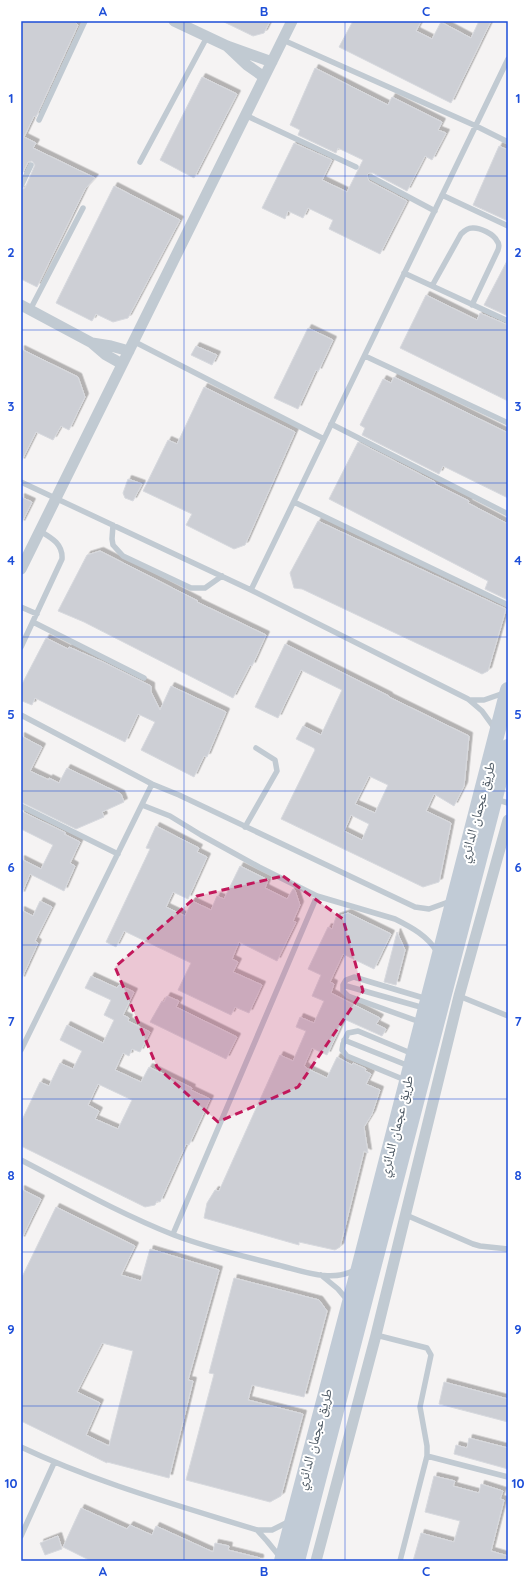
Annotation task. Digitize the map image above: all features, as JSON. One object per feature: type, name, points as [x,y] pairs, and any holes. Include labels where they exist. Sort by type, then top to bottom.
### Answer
[{"type":"main road","name":"طريق عجمان الدائري","points":[[282,1561],[508,690]]},
{"type":"main road","name":"طريق عجمان الدائري","points":[[297,1561],[501,801],[508,747]]},
{"type":"street","points":[[21,569],[292,21]]},
{"type":"street","points":[[179,22],[227,46],[272,62]]},
{"type":"street","points":[[227,46],[247,65],[264,77]]},
{"type":"street","points":[[26,308],[92,342],[106,355],[122,364]]},
{"type":"street","points":[[92,342],[131,346]]},
{"type":"street","points":[[316,1561],[376,1335],[459,996],[504,851],[508,820]]},
{"type":"lane","points":[[39,120],[85,21]]},
{"type":"lane","points":[[140,162],[207,36]]},
{"type":"lane","points":[[283,40],[476,126],[508,142]]},
{"type":"lane","points":[[251,590],[508,59]]},
{"type":"lane","points":[[245,115],[356,167]]},
{"type":"lane","points":[[21,186],[32,165]]},
{"type":"lane","points":[[371,177],[434,211]]},
{"type":"lane","points":[[442,195],[508,226]]},
{"type":"lane","points":[[26,308],[83,208]]},
{"type":"lane","points":[[432,286],[461,234],[471,228],[478,228],[494,237],[497,241],[498,250],[472,305]]},
{"type":"lane","points":[[404,273],[508,322]]},
{"type":"lane","points":[[131,346],[324,440]]},
{"type":"lane","points":[[365,356],[508,423]]},
{"type":"lane","points":[[331,424],[508,514]]},
{"type":"lane","points":[[21,482],[251,590],[468,699],[482,711],[498,733]]},
{"type":"lane","points":[[294,502],[508,605]]},
{"type":"lane","points":[[113,525],[113,545],[119,553],[191,588],[205,588],[222,576]]},
{"type":"lane","points":[[21,647],[62,559],[62,554],[58,544],[40,531]]},
{"type":"lane","points":[[21,606],[36,614]]},
{"type":"lane","points":[[33,622],[144,678]]},
{"type":"lane","points":[[468,699],[488,699],[508,690]]},
{"type":"lane","points":[[21,715],[152,784],[180,795],[415,907],[428,909],[454,900]]},
{"type":"lane","points":[[245,827],[277,771],[275,760],[256,748]]},
{"type":"lane","points":[[21,1050],[152,784]]},
{"type":"lane","points":[[142,805],[170,816],[259,867],[317,896],[395,919],[425,938],[436,949],[440,956]]},
{"type":"lane","points":[[21,806],[118,854]]},
{"type":"lane","points":[[173,1234],[317,896]]},
{"type":"lane","points":[[348,978],[356,978],[426,1010],[348,996],[343,991],[343,984],[348,978]]},
{"type":"lane","points":[[343,984],[426,1010]]},
{"type":"lane","points":[[459,996],[508,1016]]},
{"type":"lane","points":[[351,1031],[360,1032],[411,1068],[347,1056],[342,1050],[346,1035],[351,1031]]},
{"type":"lane","points":[[344,1040],[411,1068]]},
{"type":"lane","points":[[21,1160],[114,1208],[173,1234],[222,1251],[321,1275],[342,1275],[359,1268]]},
{"type":"lane","points":[[406,1215],[476,1245],[508,1250]]},
{"type":"lane","points":[[321,1275],[338,1289],[349,1303]]},
{"type":"lane","points":[[376,1335],[423,1347],[431,1352],[420,1407],[427,1446],[427,1456],[400,1561]]},
{"type":"lane","points":[[21,1447],[54,1463],[125,1489],[257,1530],[272,1530],[279,1528],[293,1519]]},
{"type":"lane","points":[[427,1456],[508,1477]]},
{"type":"lane","points":[[21,1536],[54,1463]]},
{"type":"lane","points":[[257,1530],[282,1561]]},
{"type":"highlighted area","points":[[283,876],[343,919],[363,991],[298,1087],[218,1122],[157,1067],[115,967],[197,896]]},
{"type":"building","points":[[21,21],[74,21],[78,25],[36,117],[34,116],[24,137],[36,143],[33,148],[95,178],[85,189],[37,287],[21,279],[21,190],[25,188],[35,165],[32,161],[28,162],[21,176]]},
{"type":"building","points":[[222,21],[270,21],[264,33],[253,36]]},
{"type":"building","points":[[353,21],[421,21],[416,31],[432,39],[441,22],[471,38],[479,21],[491,21],[451,103],[339,47]]},
{"type":"building","points":[[315,68],[388,105],[392,97],[442,122],[438,130],[446,133],[432,160],[425,156],[407,191],[373,173],[369,173],[367,175],[369,181],[407,201],[380,254],[329,229],[333,220],[308,208],[303,218],[288,211],[285,219],[262,208],[294,143],[332,160],[322,180],[347,192],[363,160],[338,148],[336,153],[298,135],[300,130],[290,125]]},
{"type":"building","points":[[202,77],[237,94],[194,178],[160,160]]},
{"type":"building","points":[[499,146],[508,150],[508,221],[473,205]]},
{"type":"building","points":[[114,186],[180,220],[128,318],[113,322],[96,314],[92,321],[56,303]]},
{"type":"building","points":[[508,259],[508,316],[484,305]]},
{"type":"building","points":[[426,295],[477,320],[480,313],[508,325],[508,401],[400,348]]},
{"type":"building","points":[[308,328],[333,340],[318,372],[316,370],[298,409],[274,398]]},
{"type":"building","points":[[196,346],[217,355],[212,365],[191,355]]},
{"type":"building","points":[[21,349],[78,377],[85,397],[69,430],[61,426],[53,440],[36,432],[21,462]]},
{"type":"building","points":[[394,377],[508,433],[508,498],[443,466],[439,474],[362,435],[365,428],[360,425],[383,379],[391,383]]},
{"type":"building","points":[[204,387],[295,432],[245,545],[234,549],[186,525],[192,514],[143,491],[168,440],[177,444]]},
{"type":"building","points":[[358,442],[435,482],[435,484],[469,501],[468,503],[508,524],[508,600],[485,589],[488,581],[329,499]]},
{"type":"building","points":[[128,479],[142,484],[133,501],[125,498],[123,493]]},
{"type":"building","points":[[21,497],[32,502],[21,524]]},
{"type":"building","points":[[318,521],[506,609],[488,671],[482,674],[302,589],[294,588],[290,573]]},
{"type":"building","points":[[100,551],[198,601],[197,602],[266,635],[252,666],[250,665],[233,698],[84,622],[58,611],[87,555]]},
{"type":"building","points":[[46,638],[68,649],[69,647],[103,662],[151,686],[151,692],[160,710],[171,686],[226,712],[207,757],[204,756],[194,777],[141,750],[155,722],[138,714],[125,742],[35,698],[32,705],[22,701],[21,686]]},
{"type":"building","points":[[285,644],[469,736],[464,786],[454,806],[434,794],[426,811],[451,823],[439,882],[423,887],[281,819],[315,750],[314,748],[296,739],[303,726],[321,735],[342,690],[301,670],[278,718],[255,707]],"holes":[[[369,776],[388,785],[375,813],[355,804]],[[351,815],[369,824],[362,840],[344,831]]]},
{"type":"building","points":[[21,736],[42,747],[30,771],[59,783],[67,768],[121,794],[124,802],[102,812],[104,817],[76,829],[21,802]]},
{"type":"building","points":[[21,811],[66,833],[64,834],[80,842],[70,863],[75,866],[64,891],[30,874],[21,895],[21,859],[41,869],[53,845],[21,829]]},
{"type":"building","points":[[156,826],[199,848],[197,852],[207,857],[188,899],[173,892],[166,907],[185,916],[192,901],[211,910],[217,896],[224,899],[240,866],[268,880],[265,888],[287,899],[293,889],[295,890],[300,905],[293,921],[296,922],[277,961],[239,942],[232,959],[238,962],[233,972],[262,985],[249,1013],[235,1007],[231,1015],[178,990],[191,963],[124,931],[116,947],[106,942],[150,849],[146,848]]},
{"type":"building","points":[[40,901],[52,907],[35,941],[38,943],[21,980],[21,910],[33,916]]},
{"type":"building","points":[[348,913],[391,934],[374,969],[343,954],[330,982],[334,984],[331,993],[380,1018],[376,1024],[386,1029],[382,1036],[344,1019],[327,1055],[312,1048],[304,1066],[327,1078],[337,1057],[352,1065],[353,1063],[366,1069],[365,1071],[371,1074],[366,1084],[380,1090],[372,1114],[364,1127],[368,1153],[364,1151],[340,1247],[335,1250],[299,1242],[299,1245],[204,1218],[207,1203],[215,1190],[219,1191],[280,1055],[293,1061],[306,1031],[296,1027],[300,1017],[314,1023],[324,1001],[312,996],[321,975],[308,969],[328,927],[332,929],[336,917]]},
{"type":"building","points":[[397,932],[405,950],[396,985],[384,982]]},
{"type":"building","points":[[91,976],[117,988],[119,985],[134,992],[123,1015],[129,1018],[128,1021],[150,1032],[140,1052],[132,1049],[129,1056],[123,1053],[115,1070],[141,1082],[149,1067],[192,1088],[191,1090],[210,1099],[189,1145],[186,1144],[160,1202],[157,1201],[155,1205],[145,1207],[21,1146],[21,1122],[40,1082],[49,1086],[60,1063],[73,1069],[82,1051],[60,1040],[67,1025],[103,1043],[114,1020],[104,1015],[111,1000],[85,988]],"holes":[[[98,1084],[132,1100],[118,1129],[95,1119],[99,1111],[88,1105]]]},
{"type":"building","points":[[167,996],[179,1001],[176,1007],[237,1037],[226,1059],[150,1022],[162,1001],[164,1002]]},
{"type":"building","points":[[21,1189],[41,1199],[21,1240]]},
{"type":"building","points":[[56,1207],[135,1246],[121,1275],[141,1281],[150,1249],[219,1270],[188,1380],[193,1381],[169,1478],[107,1463],[21,1421],[21,1279]],"holes":[[[102,1343],[133,1351],[109,1446],[86,1435],[100,1403],[77,1392]]]},
{"type":"building","points":[[234,1278],[319,1300],[327,1311],[304,1397],[252,1385],[248,1400],[303,1414],[281,1496],[270,1502],[186,1480],[214,1374],[209,1373]]},
{"type":"building","points":[[444,1382],[508,1399],[508,1422],[439,1404]]},
{"type":"building","points":[[469,1438],[508,1448],[508,1469],[454,1454],[456,1445],[467,1448]]},
{"type":"building","points":[[434,1476],[455,1481],[453,1486],[479,1493],[481,1484],[503,1491],[500,1499],[504,1500],[491,1551],[508,1556],[508,1561],[413,1561],[421,1533],[454,1542],[460,1521],[425,1512]]},
{"type":"building","points":[[81,1508],[127,1529],[130,1525],[152,1535],[156,1526],[213,1552],[215,1543],[229,1546],[228,1550],[260,1558],[260,1561],[91,1561],[63,1547]]},
{"type":"building","points":[[58,1536],[62,1549],[45,1555],[40,1543]]}]
